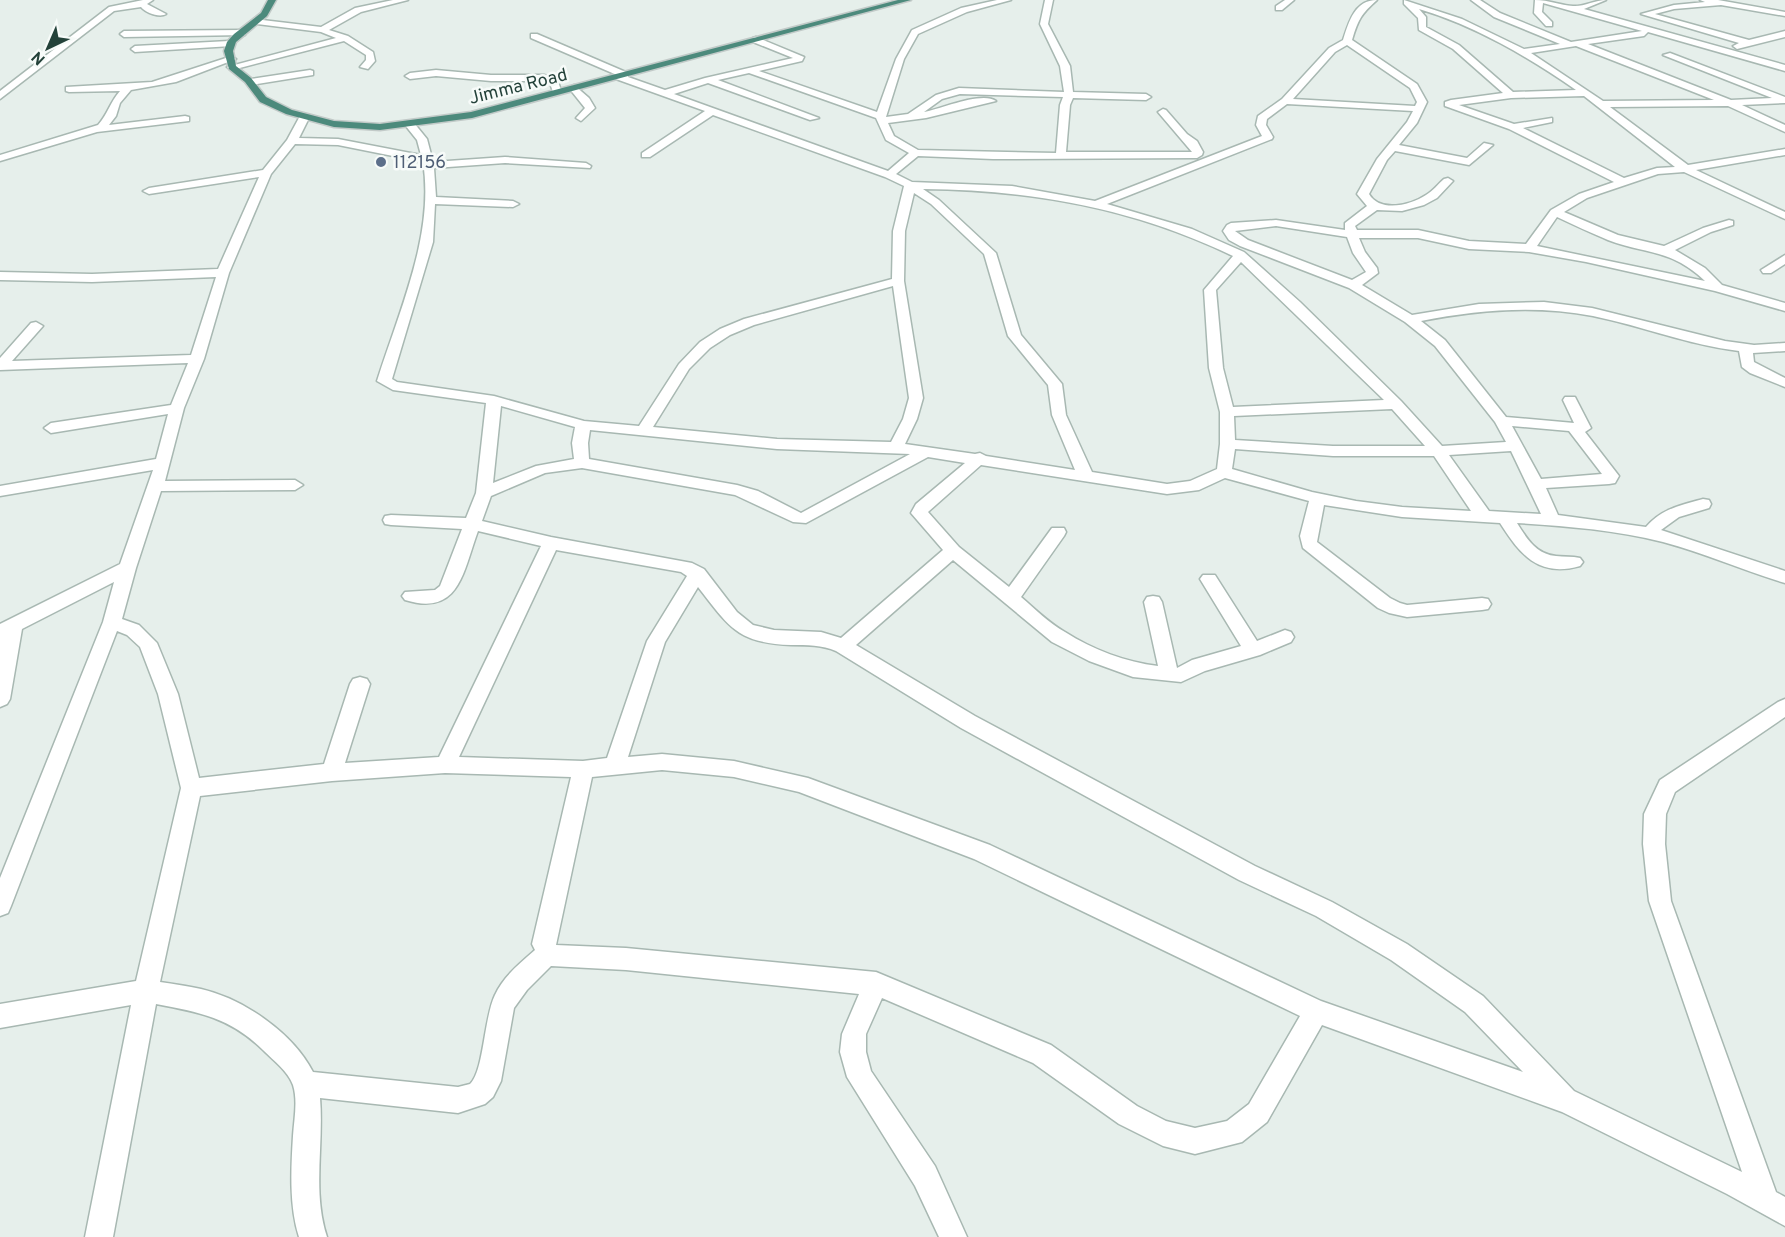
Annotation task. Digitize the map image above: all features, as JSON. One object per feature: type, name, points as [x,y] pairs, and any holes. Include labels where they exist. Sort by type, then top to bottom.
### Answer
[{"type":"highway","points":[[232,63],[229,50],[232,44],[266,13],[272,0]]},
{"type":"highway","name":"Jimma Road","points":[[232,63],[251,82],[260,97],[304,118],[330,124],[370,128],[410,125],[472,115],[907,0]]},
{"type":"street","points":[[322,30],[358,10],[404,0]]},
{"type":"street","points":[[1007,0],[964,10],[915,32],[900,59],[880,119],[890,138],[916,153],[1197,155],[1198,152],[1163,112]]},
{"type":"street","points":[[1049,0],[1044,24],[1065,66],[1069,95],[1065,105],[1061,155]]},
{"type":"street","points":[[1279,8],[1290,0]]},
{"type":"street","points":[[1096,204],[1268,137],[1260,122],[1262,118],[1285,101],[1332,50],[1347,41],[1360,3],[1373,0]]},
{"type":"street","points":[[1475,0],[1497,15],[1730,103],[1785,129]]},
{"type":"street","points":[[1548,24],[1538,13],[1540,0],[1785,68]]},
{"type":"street","points":[[1574,10],[1602,0]]},
{"type":"street","points":[[1704,0],[1785,14]]},
{"type":"street","points":[[1407,2],[1433,10],[1523,52],[1600,104],[1686,169],[1785,216]]},
{"type":"street","points":[[1407,2],[1422,17],[1422,28],[1456,47],[1511,95]]},
{"type":"street","points":[[1655,2],[1674,7]]},
{"type":"street","points":[[1719,3],[1674,7],[1645,14],[1749,43]]},
{"type":"street","points":[[0,96],[112,9],[145,7],[162,14]]},
{"type":"street","points":[[257,21],[322,30],[345,38],[370,54],[371,61],[364,67]]},
{"type":"street","points":[[1523,52],[1652,31]]},
{"type":"street","points":[[123,34],[242,33]]},
{"type":"street","points":[[534,36],[622,76],[889,175],[910,185],[935,202],[990,253],[1015,336],[1055,384],[1059,415],[1086,476]]},
{"type":"street","points":[[1719,51],[1783,36]]},
{"type":"street","points":[[69,89],[128,88],[152,84],[232,63],[345,38]]},
{"type":"street","points":[[666,93],[708,80],[797,60],[800,57],[756,40]]},
{"type":"street","points":[[1347,41],[1414,86],[1432,104],[1513,127],[1622,181]]},
{"type":"street","points":[[135,50],[232,44]]},
{"type":"street","points":[[1701,45],[1662,56],[1785,100]]},
{"type":"street","points":[[1626,64],[1647,60]]},
{"type":"street","points":[[748,70],[880,119],[932,114],[978,101],[1065,105]]},
{"type":"street","points":[[251,82],[310,73]]},
{"type":"street","points":[[410,76],[427,73],[491,78],[544,78],[554,81],[557,93]]},
{"type":"street","points":[[708,80],[814,118]]},
{"type":"street","points":[[0,159],[107,123],[115,102],[128,88]]},
{"type":"street","points":[[574,88],[586,100],[590,108],[581,118]]},
{"type":"street","points":[[912,117],[939,97],[951,92],[1146,97]]},
{"type":"street","points":[[1285,101],[1432,104],[1511,95],[1584,93]]},
{"type":"street","points":[[1600,104],[1730,103],[1785,100]]},
{"type":"street","points":[[1432,104],[1382,159],[1363,194],[1365,199],[1375,206],[1469,245],[1529,248],[1586,258],[1718,288],[1785,307]]},
{"type":"street","points":[[646,154],[712,111]]},
{"type":"street","points":[[0,906],[112,622],[163,463],[177,408],[197,359],[223,273],[266,173],[292,141],[304,118]]},
{"type":"street","points":[[94,129],[185,119]]},
{"type":"street","points":[[1513,127],[1548,120]]},
{"type":"street","points":[[410,125],[422,139],[429,162],[430,200],[427,242],[384,381],[393,386],[494,400],[583,424],[642,432],[777,444],[896,447],[1174,489],[1193,486],[1224,472],[1317,501],[1400,512],[1551,518],[1650,533],[1785,577]]},
{"type":"street","points":[[1183,136],[1201,146],[1226,155]]},
{"type":"street","points":[[292,141],[348,143],[429,162],[505,160],[586,166]]},
{"type":"street","points":[[1392,147],[1469,162],[1488,145]]},
{"type":"street","points":[[1529,248],[1556,212],[1583,196],[1622,181],[1657,171],[1686,169],[1785,152]]},
{"type":"street","points":[[889,175],[916,153]]},
{"type":"street","points":[[149,190],[266,173]]},
{"type":"street","points":[[1448,181],[1407,221],[1351,234],[1276,223],[1239,225],[1231,227],[1229,231],[1233,237],[1244,243],[1353,285],[1410,319],[1440,343],[1502,421],[1536,484],[1551,518]]},
{"type":"street","points":[[910,185],[1008,188],[1041,192],[1096,204],[1211,240],[1240,255],[1295,305],[1396,404],[1438,451],[1483,515]]},
{"type":"street","points":[[896,447],[910,419],[915,398],[898,281],[899,231],[910,185]]},
{"type":"street","points":[[430,200],[513,204]]},
{"type":"street","points":[[1353,285],[1372,273],[1371,268],[1359,253],[1349,225],[1375,206]]},
{"type":"street","points":[[1556,212],[1614,238],[1665,250],[1704,272],[1718,288]]},
{"type":"street","points":[[1665,250],[1707,230],[1729,223]]},
{"type":"street","points":[[1224,472],[1228,444],[1227,412],[1216,368],[1210,290],[1240,255]]},
{"type":"street","points":[[1767,270],[1785,259]]},
{"type":"street","points":[[0,276],[92,278],[223,273]]},
{"type":"street","points":[[642,432],[684,367],[705,345],[725,332],[748,321],[898,281]]},
{"type":"street","points":[[1410,319],[1498,304],[1533,305],[1592,312],[1700,341],[1746,349],[1785,347]]},
{"type":"street","points":[[0,366],[36,326]]},
{"type":"street","points":[[1746,349],[1748,364],[1755,370],[1785,383]]},
{"type":"street","points":[[0,366],[197,359]]},
{"type":"street","points":[[411,596],[437,597],[445,593],[484,493],[494,400]]},
{"type":"street","points":[[1502,421],[1585,428],[1570,400]]},
{"type":"street","points":[[1227,412],[1396,404]]},
{"type":"street","points":[[51,428],[177,408]]},
{"type":"street","points":[[582,463],[580,443],[583,424]]},
{"type":"street","points":[[1536,484],[1609,479],[1611,476],[1574,428]]},
{"type":"street","points":[[1228,444],[1333,451],[1438,451],[1516,446]]},
{"type":"street","points":[[484,493],[542,469],[582,463],[737,490],[799,518],[806,518],[925,452]]},
{"type":"street","points":[[980,458],[920,510],[922,518],[953,551],[1058,637],[1096,656],[1133,670],[1169,675],[1181,675],[1199,665],[1253,650],[1285,637]]},
{"type":"street","points":[[0,491],[163,463]]},
{"type":"street","points":[[156,486],[295,484]]},
{"type":"street","points":[[1317,501],[1308,536],[1309,544],[1384,603],[1407,611],[1482,604]]},
{"type":"street","points":[[1650,533],[1660,519],[1673,512],[1702,504]]},
{"type":"street","points":[[1504,516],[1534,557],[1550,563],[1574,562]]},
{"type":"street","points":[[391,520],[471,524],[551,543],[686,567],[698,573],[734,620],[746,630],[761,635],[824,639],[843,646],[968,722],[1247,873],[1324,909],[1400,952],[1474,1004],[1567,1101]]},
{"type":"street","points":[[1010,599],[1059,532]]},
{"type":"street","points":[[445,765],[551,543]]},
{"type":"street","points":[[843,646],[953,551]]},
{"type":"street","points":[[0,699],[7,629],[128,568]]},
{"type":"street","points":[[615,766],[656,640],[668,617],[698,573]]},
{"type":"street","points":[[1209,579],[1253,650]]},
{"type":"street","points":[[1153,602],[1169,675]]},
{"type":"street","points":[[99,1237],[146,991],[190,788],[168,694],[148,643],[133,630],[112,622]]},
{"type":"street","points":[[332,772],[360,684]]},
{"type":"street","points":[[1776,1206],[1660,901],[1654,844],[1654,814],[1667,786],[1785,707]]},
{"type":"street","points":[[190,788],[332,772],[445,765],[583,769],[662,762],[734,769],[801,784],[982,852],[1316,1011],[1567,1101],[1737,1184],[1776,1206]]},
{"type":"street","points":[[583,769],[544,944],[548,952],[556,957],[626,959],[876,984],[1042,1054],[1128,1115],[1163,1133],[1195,1141],[1233,1133],[1258,1113],[1316,1011]]},
{"type":"street","points":[[306,1083],[458,1100],[469,1098],[483,1089],[489,1076],[498,1015],[506,999],[548,952]]},
{"type":"street","points":[[876,984],[854,1034],[854,1053],[860,1077],[925,1176],[953,1237]]},
{"type":"street","points":[[0,1016],[146,991],[203,1001],[254,1024],[296,1065],[306,1083],[308,1107],[305,1164],[309,1225],[313,1237]]},
{"type":"place","name":"112156","points":[[381,162]]}]
